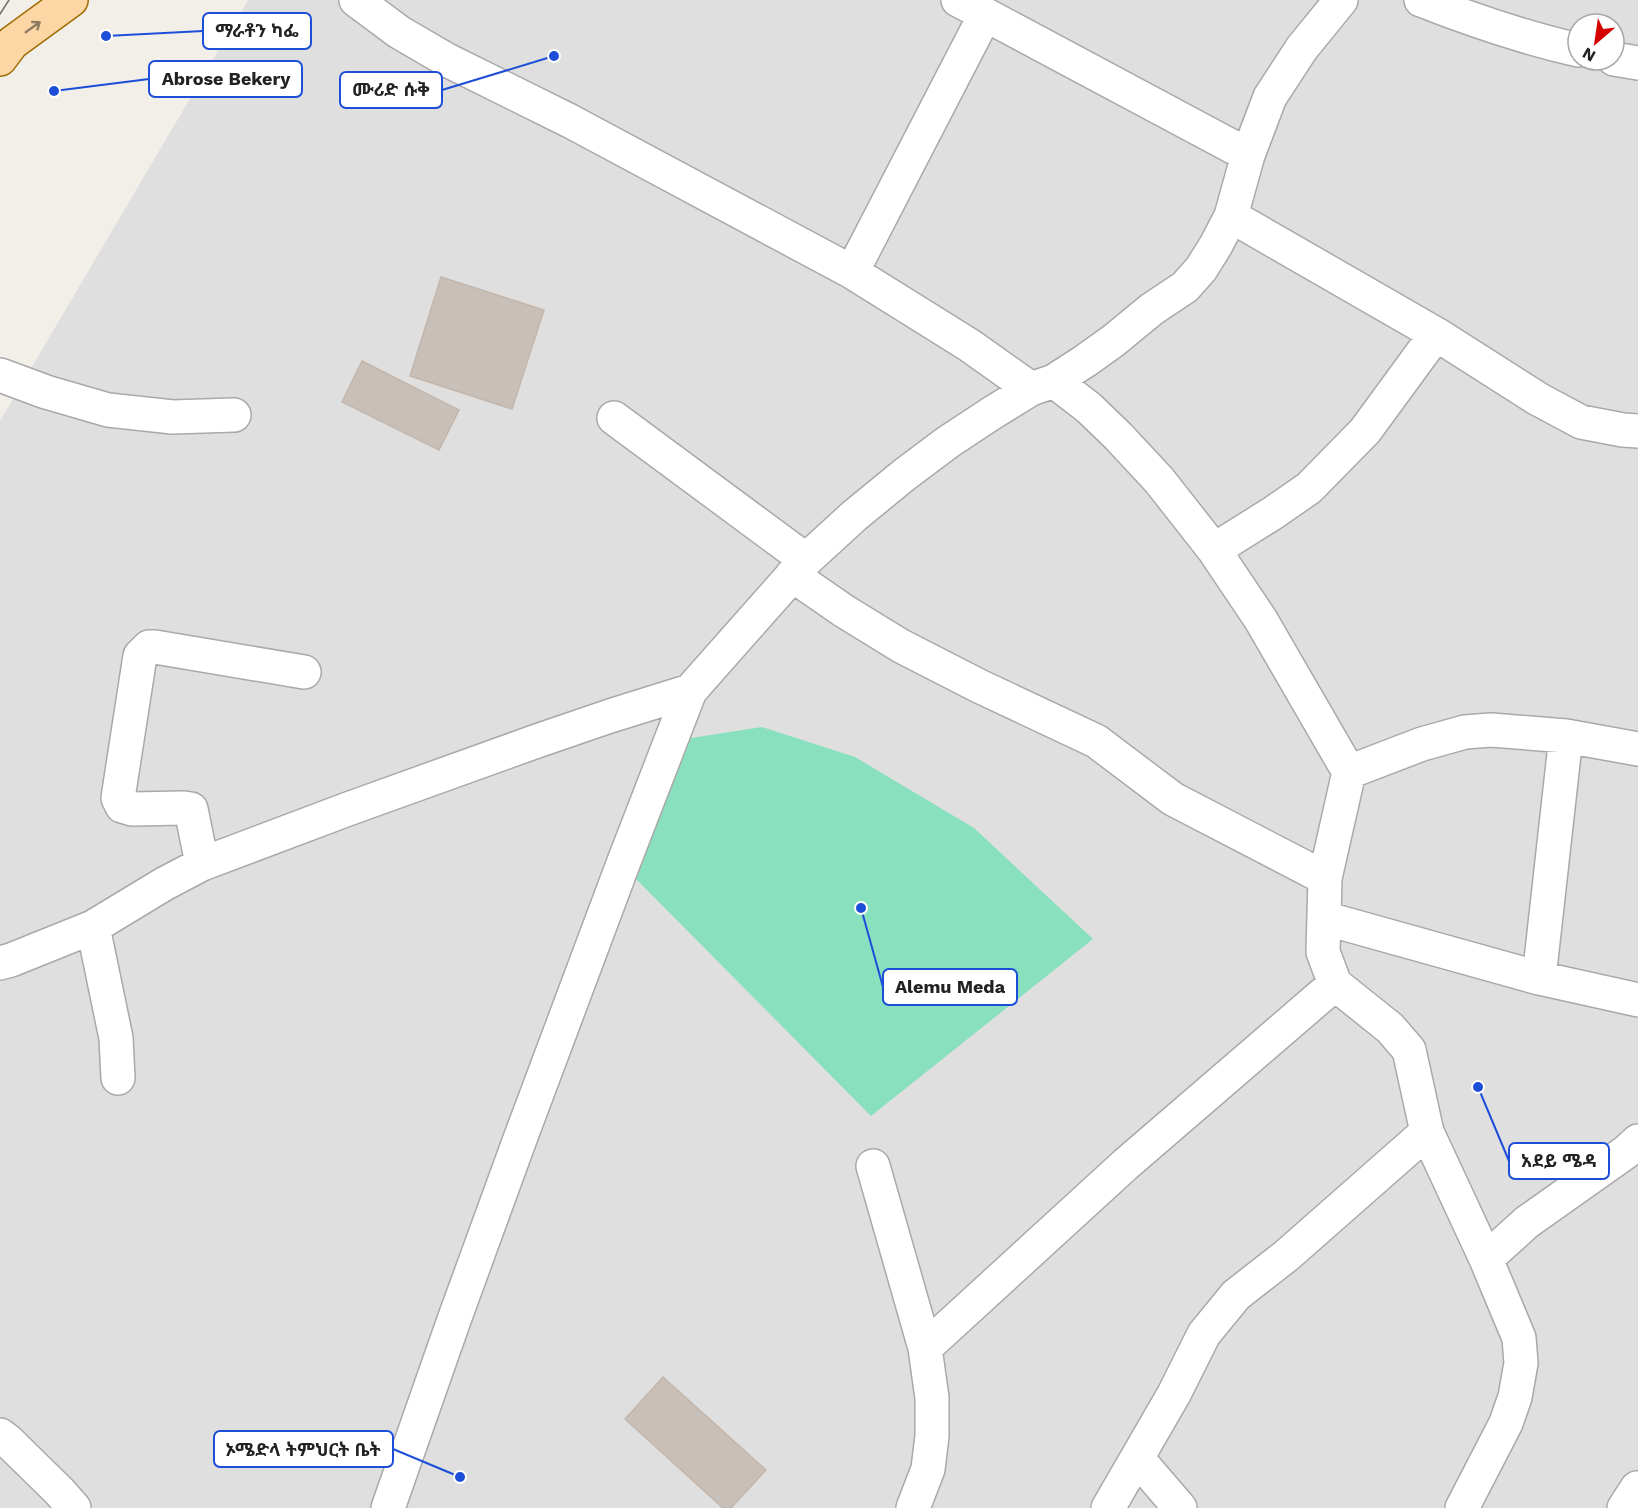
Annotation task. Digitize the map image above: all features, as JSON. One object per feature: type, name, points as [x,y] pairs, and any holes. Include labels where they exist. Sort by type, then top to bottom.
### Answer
[{"type":"main road","points":[[0,59],[12,43],[71,0]]},
{"type":"street","points":[[356,0],[399,32],[447,60],[570,122],[852,272],[969,345],[1089,408],[1159,480],[1214,550],[1261,620],[1349,772],[1325,878],[1323,952],[1335,984],[1390,1028],[1409,1050],[1427,1132],[1486,1259],[1519,1338],[1521,1363],[1515,1397],[1506,1423],[1462,1508]]},
{"type":"street","points":[[397,1504],[454,1320],[623,864],[690,692],[799,568],[854,516],[948,442],[1104,348],[1185,286],[1201,269],[1231,216],[1248,155],[1270,98],[1302,48],[1341,0]]},
{"type":"street","points":[[1421,0],[1566,47]]},
{"type":"street","points":[[852,272],[972,7],[1248,155]]},
{"type":"street","points":[[1231,216],[1436,334],[1538,399],[1581,422],[1638,431]]},
{"type":"street","points":[[1214,550],[1309,488],[1365,431],[1436,334]]},
{"type":"street","points":[[0,375],[46,393],[108,410],[173,417],[234,415]]},
{"type":"street","points":[[614,418],[799,568],[844,611],[901,646],[1096,741],[1173,799],[1325,878]]},
{"type":"street","points":[[202,864],[191,809],[132,809],[122,806],[118,798],[140,656],[149,647],[156,647],[304,672]]},
{"type":"street","points":[[0,963],[93,927],[202,864],[526,745],[690,692]]},
{"type":"street","points":[[1349,772],[1422,744],[1466,732],[1491,730],[1566,736],[1638,749]]},
{"type":"street","points":[[1539,978],[1566,736]]},
{"type":"street","points":[[1324,918],[1539,978],[1638,1000]]},
{"type":"street","points":[[93,927],[116,1038],[118,1078]]},
{"type":"street","points":[[925,1347],[1126,1164],[1335,984]]},
{"type":"street","points":[[1108,1508],[1174,1394],[1204,1334],[1236,1295],[1286,1256],[1427,1132]]},
{"type":"street","points":[[1486,1259],[1527,1222],[1626,1152],[1638,1141]]},
{"type":"street","points":[[873,1166],[925,1347],[932,1398],[932,1436],[928,1469],[913,1508]]},
{"type":"street","points":[[0,1435],[62,1502]]},
{"type":"street","points":[[1137,1458],[1180,1508]]},
{"type":"shaded area","points":[[248,0],[1638,0],[1638,1508],[0,1508],[0,421]]},
{"type":"green space","points":[[762,727],[855,757],[974,828],[1093,939],[871,1116],[633,876],[691,738]]},
{"type":"building","points":[[441,277],[544,310],[512,409],[410,376]]},
{"type":"building","points":[[362,361],[459,410],[439,450],[342,402]]},
{"type":"building","points":[[663,1377],[766,1470],[731,1508],[723,1508],[625,1419]]},
{"type":"tram line","points":[[0,14],[9,0]]},
{"type":"place","name":"ማራቶን ካፌ","points":[[106,36]]},
{"type":"place","name":"ሙሪድ ሱቅ","points":[[554,56]]},
{"type":"place","name":"Abrose Bekery","points":[[54,91]]},
{"type":"place","name":"Alemu Meda","points":[[861,908]]},
{"type":"place","name":"አደይ ሜዳ","points":[[1478,1087]]},
{"type":"place","name":"ኦሜድላ ትምህርት ቤት","points":[[460,1477]]}]
